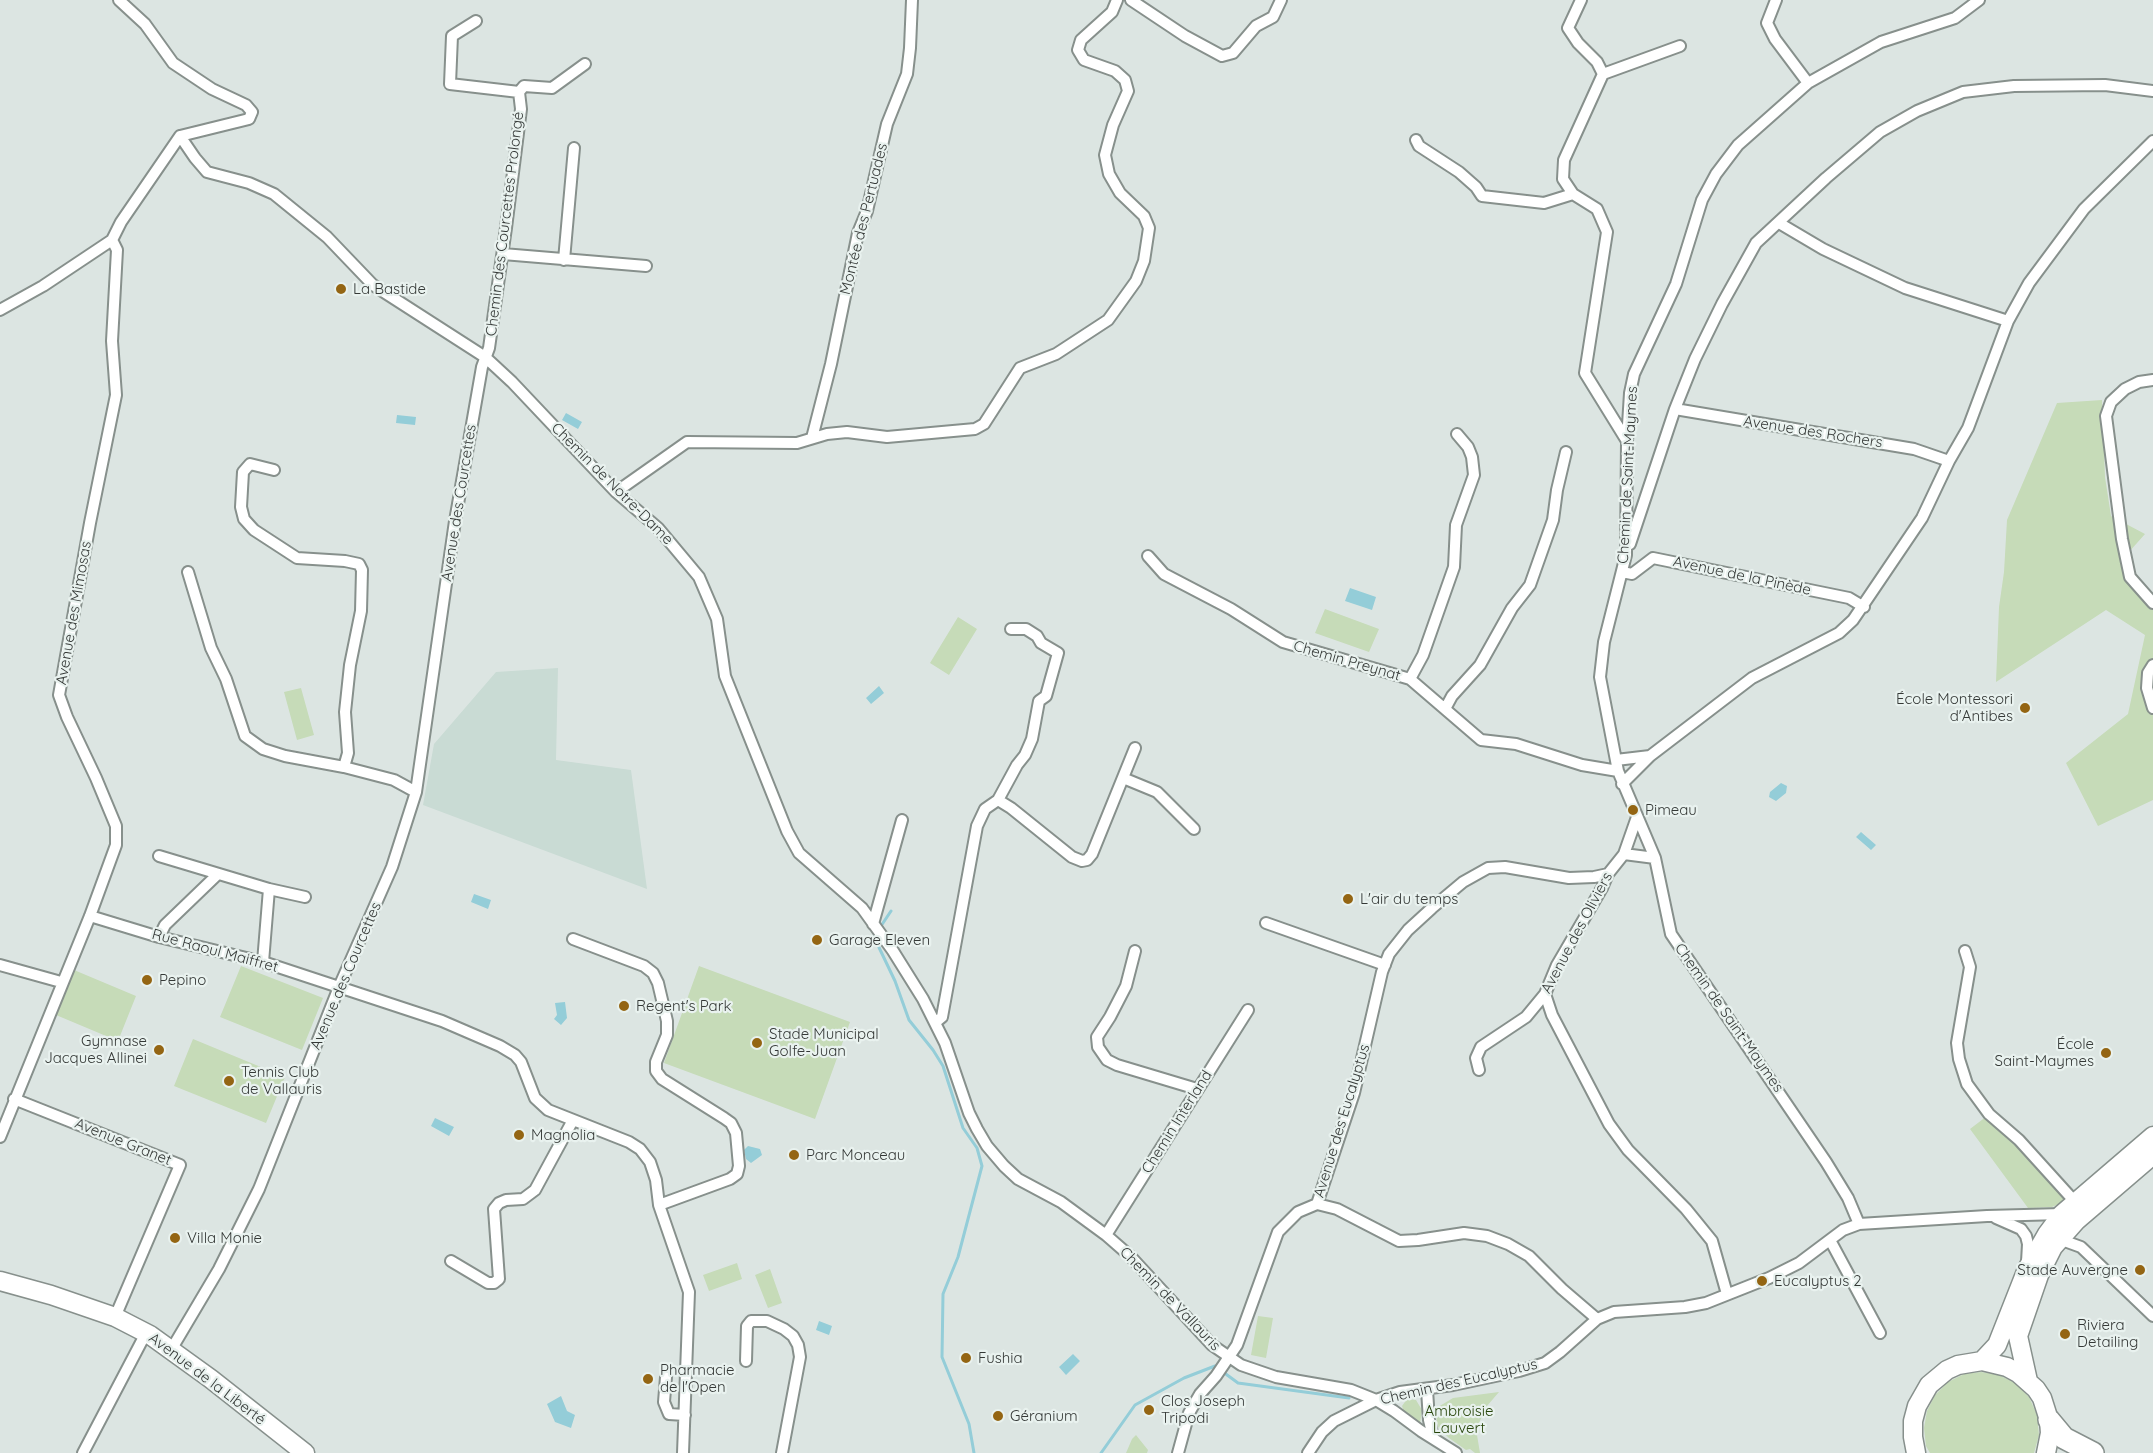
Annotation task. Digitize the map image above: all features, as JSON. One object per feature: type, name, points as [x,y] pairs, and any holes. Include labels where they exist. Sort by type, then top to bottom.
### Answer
[{"type":"highway","points":[[2049,1420],[2064,1438],[2092,1453]]},
{"type":"main road","points":[[1982,1361],[1997,1346],[2027,1269],[2042,1241],[2153,1136]]},
{"type":"main road","points":[[2028,1381],[2018,1336],[2039,1275],[2071,1213],[2153,1155]]},
{"type":"main road","name":"Avenue de la Liberté","points":[[0,1281],[116,1317],[146,1333],[305,1453]]},
{"type":"main road","points":[[1916,1453],[1913,1421],[1917,1406],[1929,1385],[1958,1365],[1982,1361],[2007,1366],[2028,1381],[2042,1398],[2049,1420],[2050,1433],[2046,1453]]},
{"type":"street","points":[[0,309],[43,286],[112,240],[121,222],[180,136],[249,119],[252,112],[246,105],[212,89],[173,63],[145,24],[119,0]]},
{"type":"street","name":"Montée des Pertuades","points":[[812,438],[831,364],[858,233],[867,211],[887,124],[907,74],[912,0]]},
{"type":"street","points":[[616,492],[687,442],[797,443],[827,434],[847,432],[886,436],[975,429],[984,424],[1020,368],[1056,354],[1108,320],[1136,281],[1144,261],[1149,228],[1144,216],[1120,194],[1109,174],[1105,155],[1113,125],[1128,91],[1125,80],[1114,71],[1084,60],[1078,50],[1081,40],[1112,12],[1117,0]]},
{"type":"street","points":[[1131,0],[1185,36],[1222,56],[1233,53],[1256,26],[1273,17],[1281,0]]},
{"type":"street","points":[[1581,0],[1568,28],[1578,43],[1597,62],[1603,74]]},
{"type":"street","points":[[1776,0],[1767,23],[1775,39],[1809,83]]},
{"type":"street","name":"Chemin de Saint-Maymes","points":[[1859,1224],[1848,1198],[1826,1162],[1671,934],[1655,858],[1622,784],[1600,676],[1604,642],[1626,555],[1627,441],[1630,393],[1634,374],[1676,284],[1702,200],[1716,174],[1738,145],[1809,83],[1881,42],[1955,18],[1979,0]]},
{"type":"street","name":"Chemin des Courcettes Prolongé","points":[[476,21],[452,36],[450,84],[519,92],[521,110],[503,254],[489,348],[485,357]]},
{"type":"street","points":[[1627,441],[1585,373],[1607,232],[1598,209],[1573,194],[1563,179],[1564,160],[1603,74],[1680,46]]},
{"type":"street","points":[[519,92],[524,86],[552,88],[585,63]]},
{"type":"street","points":[[1626,555],[1675,409],[1695,359],[1722,304],[1756,243],[1826,178],[1880,132],[1917,111],[1963,92],[2014,86],[2105,85],[2153,91]]},
{"type":"street","name":"Chemin de Notre-Dame","points":[[180,136],[195,159],[207,172],[249,183],[274,194],[327,237],[373,285],[485,357],[512,382],[616,492],[658,528],[699,577],[717,619],[725,676],[787,831],[799,853],[861,908],[893,951],[936,1022],[969,1113],[987,1146],[1018,1179],[1060,1202],[1106,1235]]},
{"type":"street","points":[[1416,140],[1419,146],[1459,172],[1476,187],[1482,196],[1544,203],[1573,194]]},
{"type":"street","points":[[1622,784],[1650,756],[1752,678],[1839,633],[1853,621],[1922,519],[1949,461],[1968,429],[2008,321],[2029,283],[2084,209],[2153,141]]},
{"type":"street","points":[[564,261],[574,148]]},
{"type":"street","points":[[1779,223],[1823,249],[1905,288],[2008,321]]},
{"type":"street","name":"Avenue des Mimosas","points":[[0,1137],[58,995],[61,982],[90,916],[116,845],[116,826],[59,695],[116,395],[112,341],[117,250],[112,240]]},
{"type":"street","points":[[503,254],[564,261],[646,266]]},
{"type":"street","name":"Avenue des Courcettes","points":[[171,1350],[219,1269],[260,1190],[339,987],[392,867],[416,792],[455,521],[485,357]]},
{"type":"street","points":[[2153,380],[2139,382],[2125,389],[2111,402],[2106,416],[2122,539],[2130,577],[2153,603]]},
{"type":"street","name":"Avenue des Rochers","points":[[1675,409],[1914,449],[1949,461]]},
{"type":"street","points":[[1410,679],[1423,654],[1454,567],[1456,525],[1474,475],[1472,457],[1468,447],[1457,434]]},
{"type":"street","points":[[1444,709],[1452,696],[1480,665],[1512,608],[1530,585],[1553,520],[1566,452]]},
{"type":"street","points":[[274,470],[250,464],[243,472],[241,507],[244,519],[254,530],[297,558],[345,561],[359,564],[362,570],[363,594],[350,665],[345,712],[348,753],[344,767]]},
{"type":"street","name":"Chemin Preynat","points":[[1148,556],[1164,574],[1231,609],[1283,642],[1410,679],[1481,740],[1516,744],[1582,765],[1617,765]]},
{"type":"street","name":"Avenue de la Pinède","points":[[1622,572],[1632,574],[1653,558],[1849,598],[1864,607]]},
{"type":"street","points":[[188,572],[211,648],[226,679],[245,736],[263,749],[394,780],[416,792]]},
{"type":"street","points":[[936,1022],[942,1017],[977,825],[985,809],[998,800],[1032,739],[1039,701],[1046,696],[1058,653],[1041,643],[1037,636],[1026,630],[1011,629]]},
{"type":"street","points":[[2153,665],[2148,673],[2147,687],[2153,708]]},
{"type":"street","points":[[998,800],[1072,857],[1082,861],[1087,860],[1092,854],[1135,748]]},
{"type":"street","points":[[1617,765],[1650,756]]},
{"type":"street","points":[[1123,778],[1157,792],[1194,829]]},
{"type":"street","name":"Avenue des Oliviers","points":[[1479,1070],[1476,1058],[1481,1047],[1531,1012],[1545,994],[1557,965],[1608,874],[1623,854],[1637,817]]},
{"type":"street","points":[[873,924],[902,820]]},
{"type":"street","points":[[1623,854],[1655,858]]},
{"type":"street","points":[[159,856],[269,889],[305,897]]},
{"type":"street","name":"Avenue des Eucalyptus","points":[[1178,1453],[1189,1413],[1200,1394],[1227,1363],[1238,1345],[1278,1232],[1298,1212],[1317,1204],[1354,1093],[1389,954],[1408,930],[1463,882],[1488,868],[1505,867],[1569,878],[1608,874]]},
{"type":"street","points":[[159,937],[165,925],[218,874]]},
{"type":"street","points":[[263,962],[269,889]]},
{"type":"street","name":"Rue Raoul Maiffret","points":[[90,916],[159,937],[263,962],[442,1021],[509,1050],[521,1062],[536,1098],[548,1110],[629,1142],[640,1149],[650,1162],[656,1180],[659,1204],[689,1292],[683,1453]]},
{"type":"street","points":[[1266,923],[1385,965]]},
{"type":"street","points":[[573,939],[644,966],[652,973],[658,983],[667,1021],[667,1035],[656,1062],[656,1071],[662,1079],[731,1123],[736,1133],[739,1166],[737,1174],[730,1179],[659,1204]]},
{"type":"street","points":[[1135,951],[1126,986],[1097,1037],[1098,1047],[1107,1060],[1117,1065],[1197,1089]]},
{"type":"street","points":[[1965,951],[1970,967],[1957,1043],[1959,1059],[1968,1084],[1989,1114],[2019,1140],[2071,1213],[2081,1247]]},
{"type":"street","points":[[0,966],[61,982]]},
{"type":"street","points":[[1545,994],[1552,1015]]},
{"type":"street","name":"Chemin Interland","points":[[1106,1235],[1248,1010]]},
{"type":"street","name":"Avenue des Oliviers","points":[[1531,1012],[1552,1015],[1609,1124],[1628,1150],[1686,1209],[1712,1241],[1726,1294]]},
{"type":"street","name":"Avenue Granet","points":[[14,1099],[180,1165],[116,1317]]},
{"type":"street","points":[[451,1261],[488,1283],[494,1283],[499,1279],[494,1209],[499,1203],[523,1198],[535,1190],[573,1120]]},
{"type":"street","points":[[1317,1204],[1336,1209],[1399,1241],[1464,1233],[1487,1236],[1508,1244],[1529,1256],[1562,1289],[1597,1318]]},
{"type":"street","name":"Chemin des Eucalyptus","points":[[1308,1453],[1322,1432],[1334,1420],[1376,1400],[1400,1392],[1427,1390],[1519,1371],[1545,1363],[1597,1318],[1614,1312],[1693,1306],[1769,1278],[1799,1263],[1843,1230],[1859,1224],[2071,1213]]},
{"type":"street","name":"Chemin des Eucalyptus","points":[[1987,1216],[2004,1220],[2021,1229],[2028,1244],[2027,1269]]},
{"type":"street","name":"Chemin de Vallauris","points":[[1106,1235],[1152,1279],[1227,1363],[1276,1377],[1351,1390],[1376,1400],[1456,1453]]},
{"type":"street","points":[[2059,1239],[2081,1247],[2153,1316]]},
{"type":"street","points":[[1830,1240],[1880,1333]]},
{"type":"street","points":[[746,1360],[747,1326],[751,1321],[767,1321],[784,1329],[793,1336],[798,1345],[800,1356],[782,1453]]},
{"type":"street","points":[[83,1453],[146,1333]]},
{"type":"street","points":[[666,1377],[664,1402],[669,1414],[685,1415]]},
{"type":"street","points":[[1427,1390],[1429,1420],[1433,1437]]},
{"type":"shaded area","points":[[558,668],[556,760],[631,770],[647,889],[423,805],[434,744],[496,672]]},
{"type":"green space","points":[[2102,400],[2105,477],[2111,516],[2145,534],[2121,561],[2153,598],[2153,800],[2098,826],[2066,763],[2128,714],[2145,635],[2106,610],[1996,682],[1999,607],[2007,520],[2057,403]]},
{"type":"green space","points":[[1325,609],[1379,629],[1369,652],[1315,633]]},
{"type":"green space","points":[[958,617],[977,629],[949,675],[930,663]]},
{"type":"green space","points":[[301,688],[314,735],[297,740],[284,692]]},
{"type":"green space","points":[[241,966],[323,998],[302,1050],[220,1017]]},
{"type":"green space","name":"Stade Municipal Golfe-Juan","points":[[699,966],[850,1022],[815,1119],[664,1063]]},
{"type":"green space","points":[[74,970],[136,996],[118,1041],[56,1015]]},
{"type":"green space","name":"Tennis Club de Vallauris","points":[[193,1039],[285,1077],[266,1123],[174,1086]]},
{"type":"green space","points":[[1987,1116],[2067,1198],[2052,1207],[2028,1208],[1970,1129]]},
{"type":"green space","points":[[737,1263],[742,1279],[709,1291],[703,1275]]},
{"type":"green space","points":[[770,1269],[782,1303],[768,1308],[755,1275]]},
{"type":"green space","points":[[1258,1316],[1273,1318],[1266,1358],[1251,1355]]},
{"type":"green space","points":[[1981,1372],[1999,1375],[2015,1383],[2029,1397],[2037,1415],[2039,1435],[2034,1453],[1930,1453],[1926,1446],[1924,1428],[1927,1411],[1935,1395],[1948,1382],[1964,1374]]},
{"type":"green space","name":"Ambroisie Lauvert","points":[[1499,1392],[1487,1406],[1478,1425],[1480,1453],[1475,1453],[1470,1449],[1466,1450],[1438,1427],[1436,1415],[1438,1407],[1453,1398]]},
{"type":"green space","points":[[1407,1399],[1416,1400],[1422,1410],[1420,1424],[1404,1412],[1402,1406]]},
{"type":"green space","points":[[1136,1435],[1148,1450],[1147,1453],[1126,1453]]},
{"type":"water","points":[[566,413],[582,422],[578,429],[562,420]]},
{"type":"water","points":[[397,415],[416,417],[415,425],[396,423]]},
{"type":"water","points":[[1350,588],[1376,597],[1372,610],[1345,601]]},
{"type":"water","points":[[879,686],[884,693],[871,704],[866,698]]},
{"type":"water","points":[[1781,783],[1787,786],[1786,793],[1776,801],[1769,797],[1770,792]]},
{"type":"water","points":[[1861,832],[1876,845],[1871,850],[1856,837]]},
{"type":"water","points":[[474,894],[491,900],[488,909],[471,902]]},
{"type":"water","points":[[565,1002],[567,1018],[561,1025],[554,1019],[557,1015],[555,1003]]},
{"type":"water","points":[[435,1118],[454,1127],[449,1136],[431,1126]]},
{"type":"water","points":[[748,1146],[760,1149],[762,1155],[751,1163],[746,1159],[744,1150]]},
{"type":"water","points":[[819,1321],[832,1326],[829,1335],[816,1330]]},
{"type":"water","points":[[1073,1354],[1080,1361],[1066,1375],[1059,1367]]},
{"type":"water","points":[[561,1396],[567,1411],[575,1415],[571,1428],[555,1422],[547,1404]]},
{"type":"waterway","points":[[881,926],[891,911]]},
{"type":"waterway","points":[[875,933],[874,937],[895,981],[909,1020],[943,1066],[963,1128],[977,1148],[982,1166],[958,1257],[943,1294],[942,1357],[969,1424],[974,1453]]},
{"type":"waterway","points":[[1101,1453],[1135,1405],[1184,1378],[1215,1366],[1238,1383],[1349,1398]]},
{"type":"place","name":"La Bastide","points":[[341,289]]},
{"type":"place","name":"École Montessori d'Antibes","points":[[2025,708]]},
{"type":"place","name":"Pimeau","points":[[1633,810]]},
{"type":"place","name":"L'air du temps","points":[[1348,899]]},
{"type":"place","name":"Garage Eleven","points":[[817,940]]},
{"type":"place","name":"Pepino","points":[[147,980]]},
{"type":"place","name":"Regent's Park","points":[[624,1006]]},
{"type":"place","name":"Stade Municipal Golfe-Juan","points":[[757,1043]]},
{"type":"place","name":"Gymnase Jacques Allinei","points":[[159,1050]]},
{"type":"place","name":"École Saint-Maymes","points":[[2106,1053]]},
{"type":"place","name":"Tennis Club de Vallauris","points":[[229,1081]]},
{"type":"place","name":"Magnolia","points":[[519,1135]]},
{"type":"place","name":"Parc Monceau","points":[[794,1155]]},
{"type":"place","name":"Villa Monie","points":[[175,1238]]},
{"type":"place","name":"Stade Auvergne","points":[[2140,1270]]},
{"type":"place","name":"Eucalyptus 2","points":[[1762,1281]]},
{"type":"place","name":"Riviera Detailing","points":[[2065,1334]]},
{"type":"place","name":"Fushia","points":[[966,1358]]},
{"type":"place","name":"Pharmacie de l'Open","points":[[648,1379]]},
{"type":"place","name":"Clos Joseph Tripodi","points":[[1149,1410]]},
{"type":"place","name":"Géranium","points":[[998,1416]]}]
